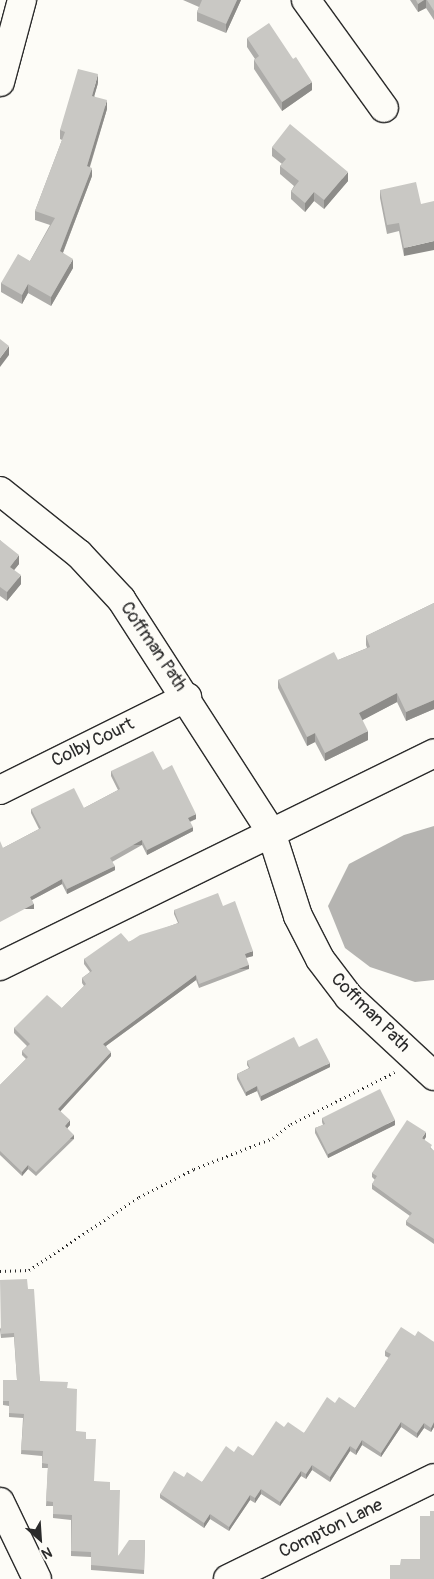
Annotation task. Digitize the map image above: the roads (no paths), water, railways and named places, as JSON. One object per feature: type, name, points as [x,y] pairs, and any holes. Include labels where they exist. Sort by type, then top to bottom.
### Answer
[{"type":"street","points":[[0,82],[22,0]]},
{"type":"street","points":[[306,0],[384,108]]},
{"type":"street","name":"Coffman Path","points":[[0,491],[102,575],[186,697],[271,832],[298,916],[320,959],[349,997],[426,1068]]},
{"type":"street","name":"Colby Court","points":[[0,790],[186,697]]},
{"type":"street","points":[[0,966],[434,753]]},
{"type":"street","name":"Compton Lane","points":[[228,1579],[434,1478]]},
{"type":"street","points":[[0,1502],[37,1579]]}]
